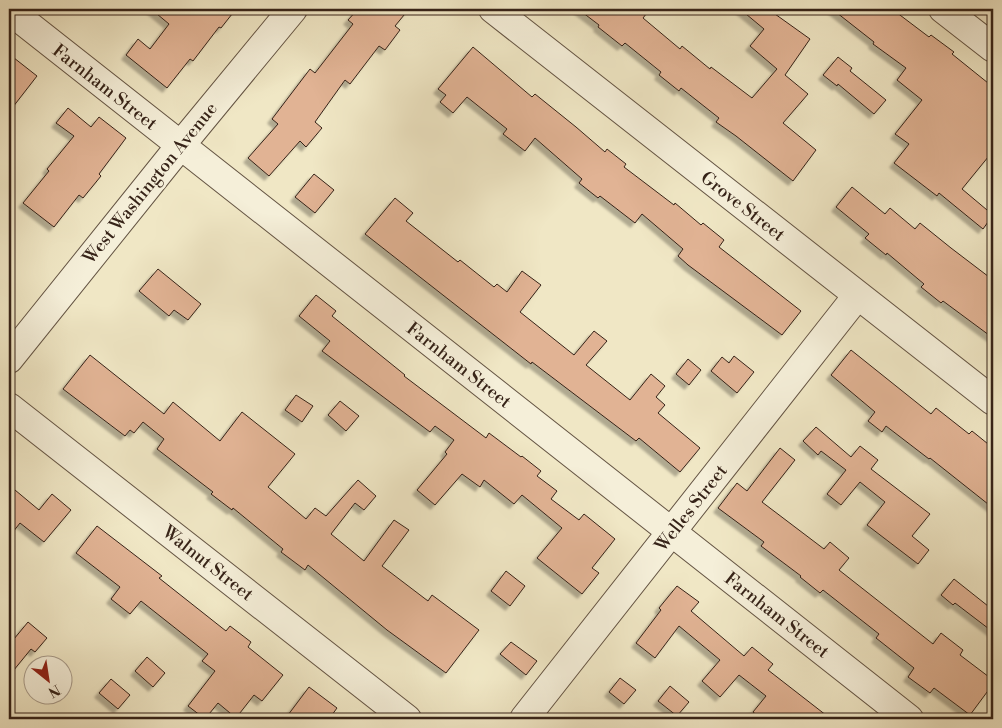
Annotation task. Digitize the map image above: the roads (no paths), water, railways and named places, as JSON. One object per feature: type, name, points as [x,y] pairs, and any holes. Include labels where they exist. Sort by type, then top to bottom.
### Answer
[{"type":"street","name":"West Washington Avenue","points":[[9,359],[293,9]]},
{"type":"street","name":"Grove Street","points":[[493,9],[993,401]]},
{"type":"street","points":[[944,9],[993,48]]},
{"type":"street","name":"Farnham Street","points":[[9,10],[909,719]]},
{"type":"street","name":"Welles Street","points":[[524,719],[857,296]]},
{"type":"street","name":"Walnut Street","points":[[9,407],[408,719]]}]
